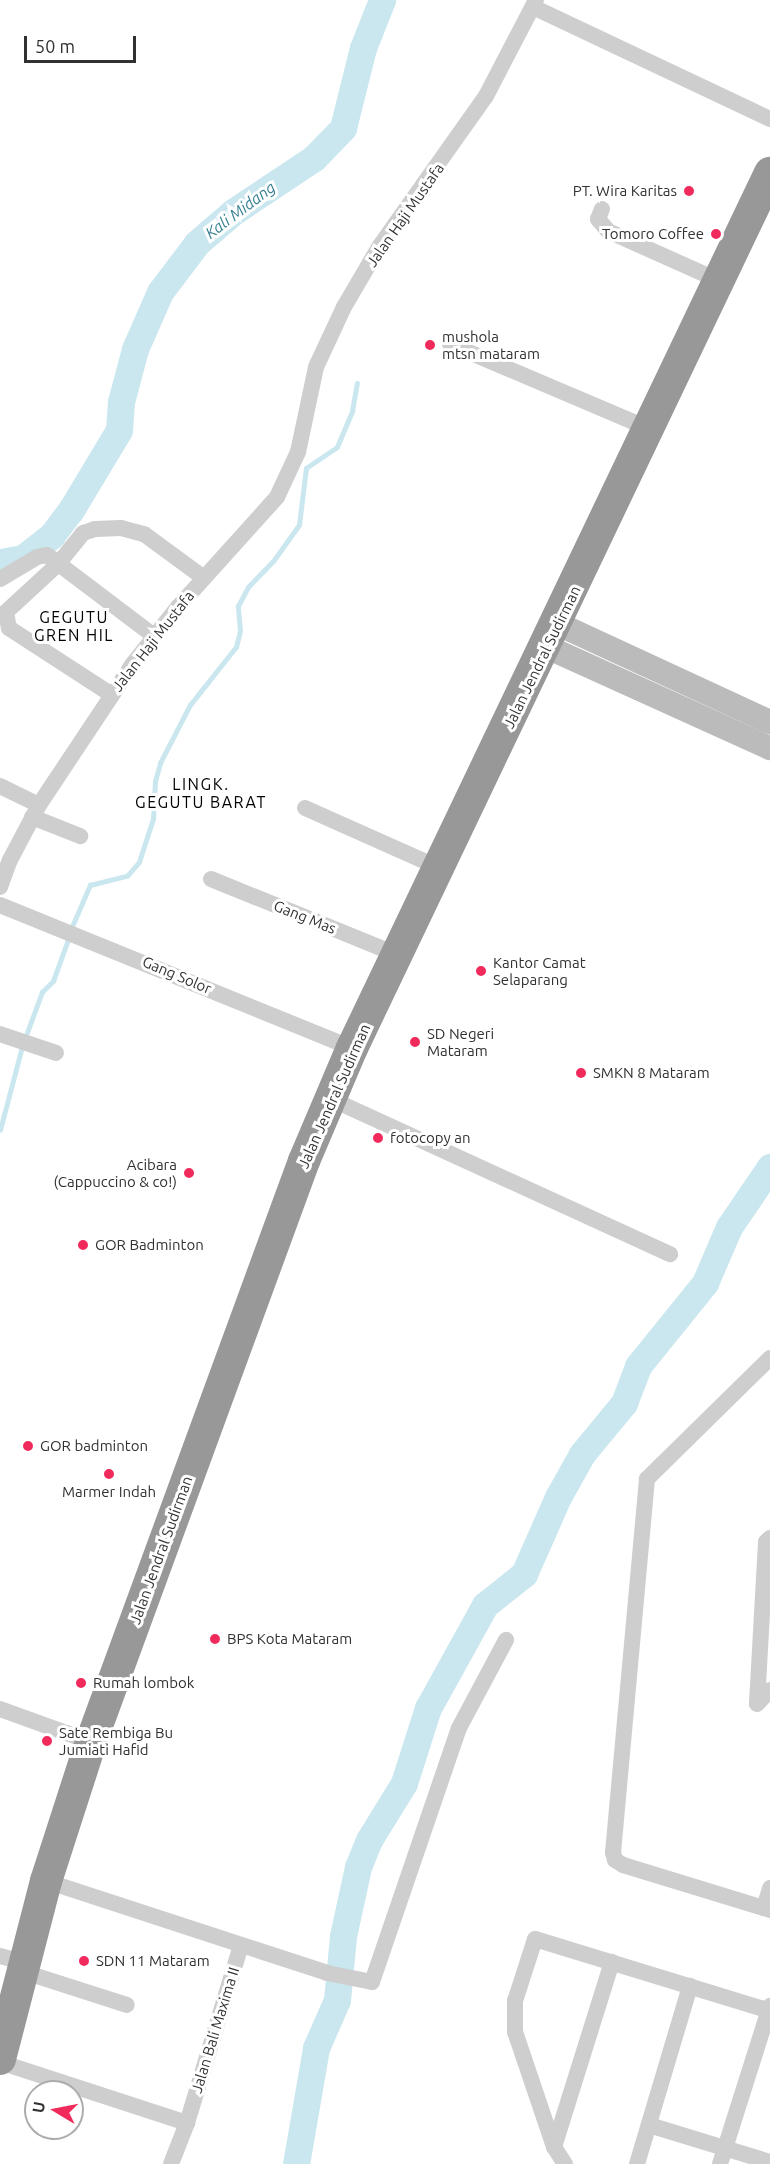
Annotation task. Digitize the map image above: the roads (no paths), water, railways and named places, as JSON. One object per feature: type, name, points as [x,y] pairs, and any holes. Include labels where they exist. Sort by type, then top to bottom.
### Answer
[{"type":"highway","name":"Jalan Jendral Sudirman","points":[[0,2061],[15,1963],[46,1881],[91,1742],[297,1181],[352,1048],[552,636],[770,173]]},
{"type":"main road","points":[[552,636],[770,722]]},
{"type":"main road","points":[[552,636],[770,748]]},
{"type":"street","name":"Jalan Haji Mustafa","points":[[0,887],[36,811],[112,694],[154,636],[282,489],[298,452],[316,367],[344,307],[379,247],[486,96],[535,3],[770,119]]},
{"type":"street","points":[[602,208],[598,219],[608,231],[720,281]]},
{"type":"street","points":[[450,344],[650,429]]},
{"type":"street","points":[[112,694],[5,623],[6,612],[58,564],[83,533],[121,528],[144,534],[204,578]]},
{"type":"street","points":[[0,579],[37,557],[47,555],[154,636]]},
{"type":"street","points":[[0,786],[36,811],[80,836]]},
{"type":"street","points":[[305,808],[440,868]]},
{"type":"street","name":"Gang Mas","points":[[211,879],[398,955]]},
{"type":"street","name":"Gang Solor","points":[[0,905],[352,1048]]},
{"type":"street","points":[[0,1034],[56,1053]]},
{"type":"street","points":[[331,1099],[670,1254]]},
{"type":"street","points":[[770,1358],[647,1479],[613,1852],[615,1860],[623,1865],[767,1909],[770,1888]]},
{"type":"street","points":[[770,1538],[766,1542],[757,1704],[770,1690]]},
{"type":"street","points":[[46,1881],[327,1973],[372,1982],[377,1975],[459,1728],[506,1640]]},
{"type":"street","points":[[0,1709],[91,1742]]},
{"type":"street","points":[[565,2164],[554,2147],[515,2032],[515,2001],[535,1939],[769,2009],[722,2156]]},
{"type":"street","name":"Jalan Bali Maxima II","points":[[171,2164],[187,2123],[241,1946]]},
{"type":"street","points":[[554,2147],[612,1962]]},
{"type":"street","points":[[15,1963],[127,2005]]},
{"type":"street","points":[[637,2164],[690,1986]]},
{"type":"street","points":[[0,2061],[187,2123]]},
{"type":"street","points":[[649,2125],[722,2156],[770,2162]]},
{"type":"waterway","name":"Kali Midang","points":[[0,562],[23,558],[52,535],[71,510],[119,430],[121,402],[135,349],[160,292],[197,243],[233,212],[314,158],[343,128],[363,48],[382,0]]},
{"type":"waterway","points":[[71,929],[90,885],[127,876],[139,862],[153,819],[155,781],[160,763],[190,705],[236,647],[240,631],[238,606],[248,587],[274,560],[299,525],[306,468],[337,447],[352,411],[357,383]]},
{"type":"waterway","points":[[25,1038],[42,992],[53,981],[69,937]]},
{"type":"waterway","points":[[0,1130],[22,1047]]},
{"type":"waterway","points":[[296,2164],[316,2048],[337,2000],[343,1936],[358,1867],[369,1840],[404,1783],[428,1708],[485,1605],[524,1574],[558,1497],[582,1454],[624,1403],[638,1366],[705,1283],[729,1227],[770,1167]]},
{"type":"place","name":"PT. Wira Karitas","points":[[689,191]]},
{"type":"place","name":"Tomoro Coffee","points":[[716,234]]},
{"type":"place","name":"mushola mtsn mataram","points":[[430,345]]},
{"type":"place","name":"Kantor Camat Selaparang","points":[[481,971]]},
{"type":"place","name":"SD Negeri Mataram","points":[[415,1042]]},
{"type":"place","name":"SMKN 8 Mataram","points":[[581,1073]]},
{"type":"place","name":"fotocopy an","points":[[378,1138]]},
{"type":"place","name":"Acibara (Cappuccino & co!)","points":[[189,1173]]},
{"type":"place","name":"GOR Badminton","points":[[83,1245]]},
{"type":"place","name":"GOR badminton","points":[[28,1446]]},
{"type":"place","name":"Marmer Indah","points":[[109,1474]]},
{"type":"place","name":"BPS Kota Mataram","points":[[215,1639]]},
{"type":"place","name":"Rumah lombok","points":[[81,1683]]},
{"type":"place","name":"Sate Rembiga Bu Jumiati Hafid","points":[[47,1741]]},
{"type":"place","name":"SDN 11 Mataram","points":[[84,1961]]},
{"type":"district","name":"GEGUTU GREN HIL","points":[[74,626]]},
{"type":"district","name":"LINGK. GEGUTU BARAT","points":[[201,793]]}]
